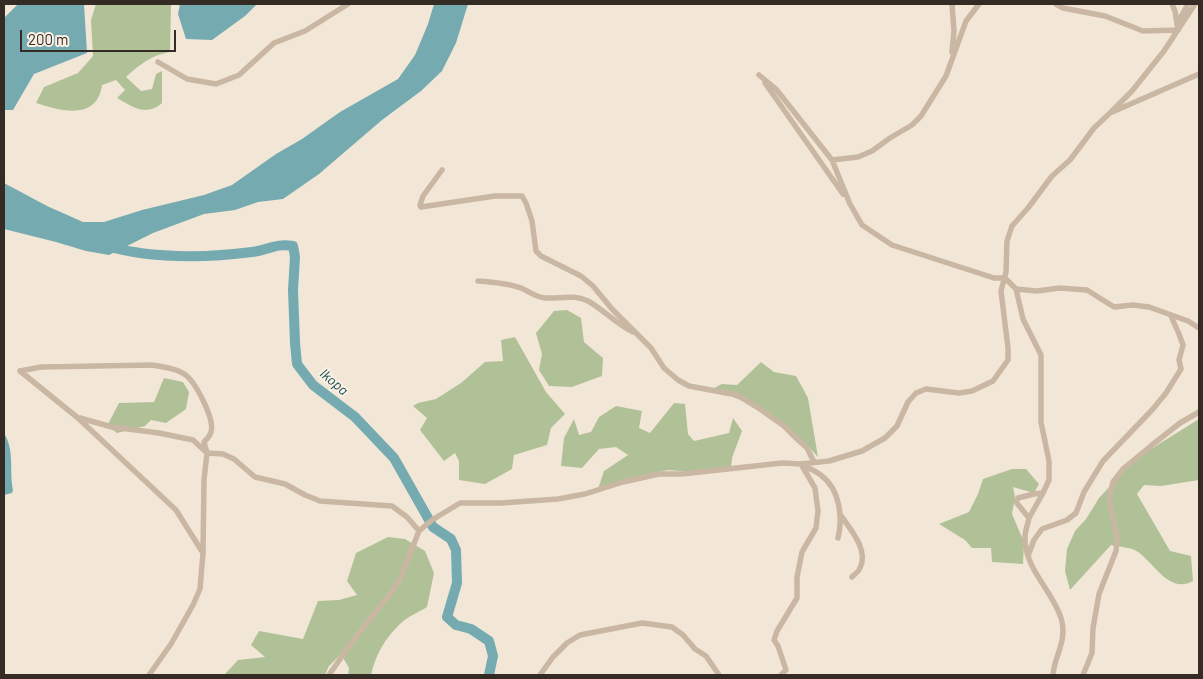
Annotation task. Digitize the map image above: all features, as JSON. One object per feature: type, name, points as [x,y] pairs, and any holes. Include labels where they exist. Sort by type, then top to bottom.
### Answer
[{"type":"street","points":[[158,62],[188,79],[216,84],[239,75],[274,43],[305,31],[348,4]]},
{"type":"street","points":[[950,64],[954,31],[952,4]]},
{"type":"street","points":[[832,160],[858,157],[872,151],[912,126],[922,116],[946,76],[966,21],[979,4]]},
{"type":"street","points":[[1056,4],[1063,8],[1105,16],[1142,32],[1176,28],[1195,4]]},
{"type":"street","points":[[1172,4],[1176,11],[1176,28]]},
{"type":"street","points":[[329,675],[354,639],[394,590],[419,531],[460,503],[558,500],[659,474],[682,474],[782,463],[801,464],[829,461],[862,451],[886,438],[897,426],[908,402],[916,393],[926,390],[959,393],[972,391],[993,381],[1008,360],[1001,291],[1004,278],[1006,241],[1012,226],[1052,176],[1070,160],[1094,128],[1132,91],[1164,51],[1188,4]]},
{"type":"street","points":[[1110,113],[1199,74]]},
{"type":"street","points":[[850,204],[832,160],[776,90],[760,75],[850,204],[862,225],[892,245],[994,278],[1004,278],[1016,289],[1023,319],[1041,356],[1041,422],[1049,462],[1049,480],[1029,518],[1025,536],[1027,558],[1051,596],[1061,619],[1062,644],[1053,675]]},
{"type":"street","points":[[442,170],[422,196],[421,207],[495,196],[522,196],[532,221],[536,251],[550,262],[581,276],[652,348],[664,368],[678,380],[690,386],[737,395],[760,409],[784,426],[807,448],[814,462]]},
{"type":"street","points":[[478,281],[507,283],[524,289],[532,295],[545,298],[574,297],[588,301],[623,328],[637,334]]},
{"type":"street","points":[[1016,289],[1037,291],[1060,288],[1087,290],[1114,307],[1133,305],[1149,307],[1188,321],[1199,328]]},
{"type":"street","points":[[1027,558],[1034,540],[1042,529],[1067,520],[1076,513],[1084,492],[1103,461],[1166,393],[1180,369],[1179,360],[1182,345],[1171,316]]},
{"type":"street","points":[[150,675],[170,644],[200,589],[204,530],[204,480],[207,453],[204,442],[211,434],[212,421],[189,377],[170,368],[152,365],[62,366],[41,367],[20,372],[78,418],[176,510],[202,554]]},
{"type":"street","points":[[1083,675],[1092,653],[1093,628],[1099,594],[1116,552],[1117,537],[1109,498],[1112,482],[1123,469],[1152,445],[1199,412]]},
{"type":"street","points":[[78,418],[112,427],[160,433],[194,440],[207,453],[223,454],[234,459],[255,477],[285,484],[320,501],[392,506],[407,517],[419,531]]},
{"type":"street","points":[[801,464],[822,475],[835,493],[841,515],[841,527],[838,538]]},
{"type":"street","points":[[781,675],[786,670],[774,640],[781,624],[789,614],[797,598],[796,577],[802,552],[816,528],[818,511],[815,488],[801,464]]},
{"type":"street","points":[[1029,518],[1016,502],[1018,498],[1043,494]]},
{"type":"street","points":[[841,515],[856,539],[862,553],[860,568],[852,577]]},
{"type":"street","points":[[540,675],[553,657],[567,643],[580,635],[642,623],[672,627],[683,635],[694,648],[706,656],[719,675]]},
{"type":"green space","points":[[96,4],[171,5],[170,52],[146,61],[126,77],[141,91],[152,89],[156,74],[162,71],[162,103],[156,107],[145,110],[140,109],[117,98],[125,90],[116,80],[102,85],[99,96],[86,109],[56,109],[36,103],[44,87],[78,73],[93,56],[91,20]]},
{"type":"green space","points":[[567,310],[581,318],[584,342],[603,358],[602,376],[572,387],[549,386],[539,370],[542,354],[536,333],[554,311]]},
{"type":"green space","points":[[515,337],[546,392],[565,414],[551,428],[547,445],[514,455],[512,469],[485,484],[459,480],[459,461],[455,453],[444,461],[420,430],[427,418],[413,406],[436,399],[461,383],[485,362],[503,361],[501,340]]},
{"type":"green space","points":[[761,362],[774,372],[796,376],[808,398],[818,457],[805,443],[748,403],[712,389],[722,384],[737,385]]},
{"type":"green space","points":[[164,378],[183,382],[189,392],[186,409],[166,423],[151,420],[145,426],[117,433],[107,426],[119,403],[154,402]]},
{"type":"green space","points":[[674,403],[685,404],[688,434],[694,441],[729,433],[733,418],[742,431],[732,458],[731,468],[693,472],[668,470],[636,477],[598,489],[604,471],[628,455],[616,447],[599,449],[582,468],[561,466],[564,438],[574,419],[579,435],[591,432],[599,417],[616,406],[642,411],[639,428],[650,433]]},
{"type":"green space","points":[[1199,419],[1199,480],[1161,486],[1144,485],[1137,494],[1170,551],[1191,556],[1193,581],[1177,584],[1170,581],[1135,550],[1111,545],[1070,590],[1065,571],[1067,549],[1075,531],[1086,519],[1099,498],[1135,459]]},
{"type":"green space","points":[[1012,469],[1026,469],[1039,484],[1034,493],[1013,487],[1015,497],[1012,514],[1024,542],[1023,564],[992,562],[991,548],[972,548],[965,540],[939,524],[969,512],[983,479]]},
{"type":"green space","points":[[388,537],[405,539],[425,551],[434,573],[427,607],[403,621],[385,641],[375,661],[371,675],[348,675],[349,668],[341,654],[329,666],[325,675],[224,675],[238,660],[265,657],[251,645],[259,631],[303,639],[318,601],[339,600],[357,595],[347,581],[356,553]]},
{"type":"water","points":[[18,4],[84,4],[87,53],[34,74],[13,110],[4,110],[4,18]]},
{"type":"water","points":[[180,4],[257,4],[245,16],[212,40],[186,39],[178,14]]},
{"type":"water","points":[[434,4],[468,4],[456,43],[442,71],[421,91],[382,120],[319,174],[283,199],[258,202],[235,210],[204,214],[153,233],[109,255],[86,251],[4,229],[4,183],[47,206],[83,222],[104,222],[142,210],[204,195],[232,185],[340,112],[398,79],[415,55]]},
{"type":"water","points":[[4,433],[11,454],[13,490],[12,493],[4,495]]},
{"type":"waterway","name":"Ikopa","points":[[106,245],[140,253],[182,256],[238,254],[277,246],[293,246],[295,257],[293,290],[297,364],[313,385],[355,417],[394,458],[433,527],[451,539],[456,550],[457,583],[447,617],[456,625],[471,629],[489,641],[493,656],[489,675]]}]
